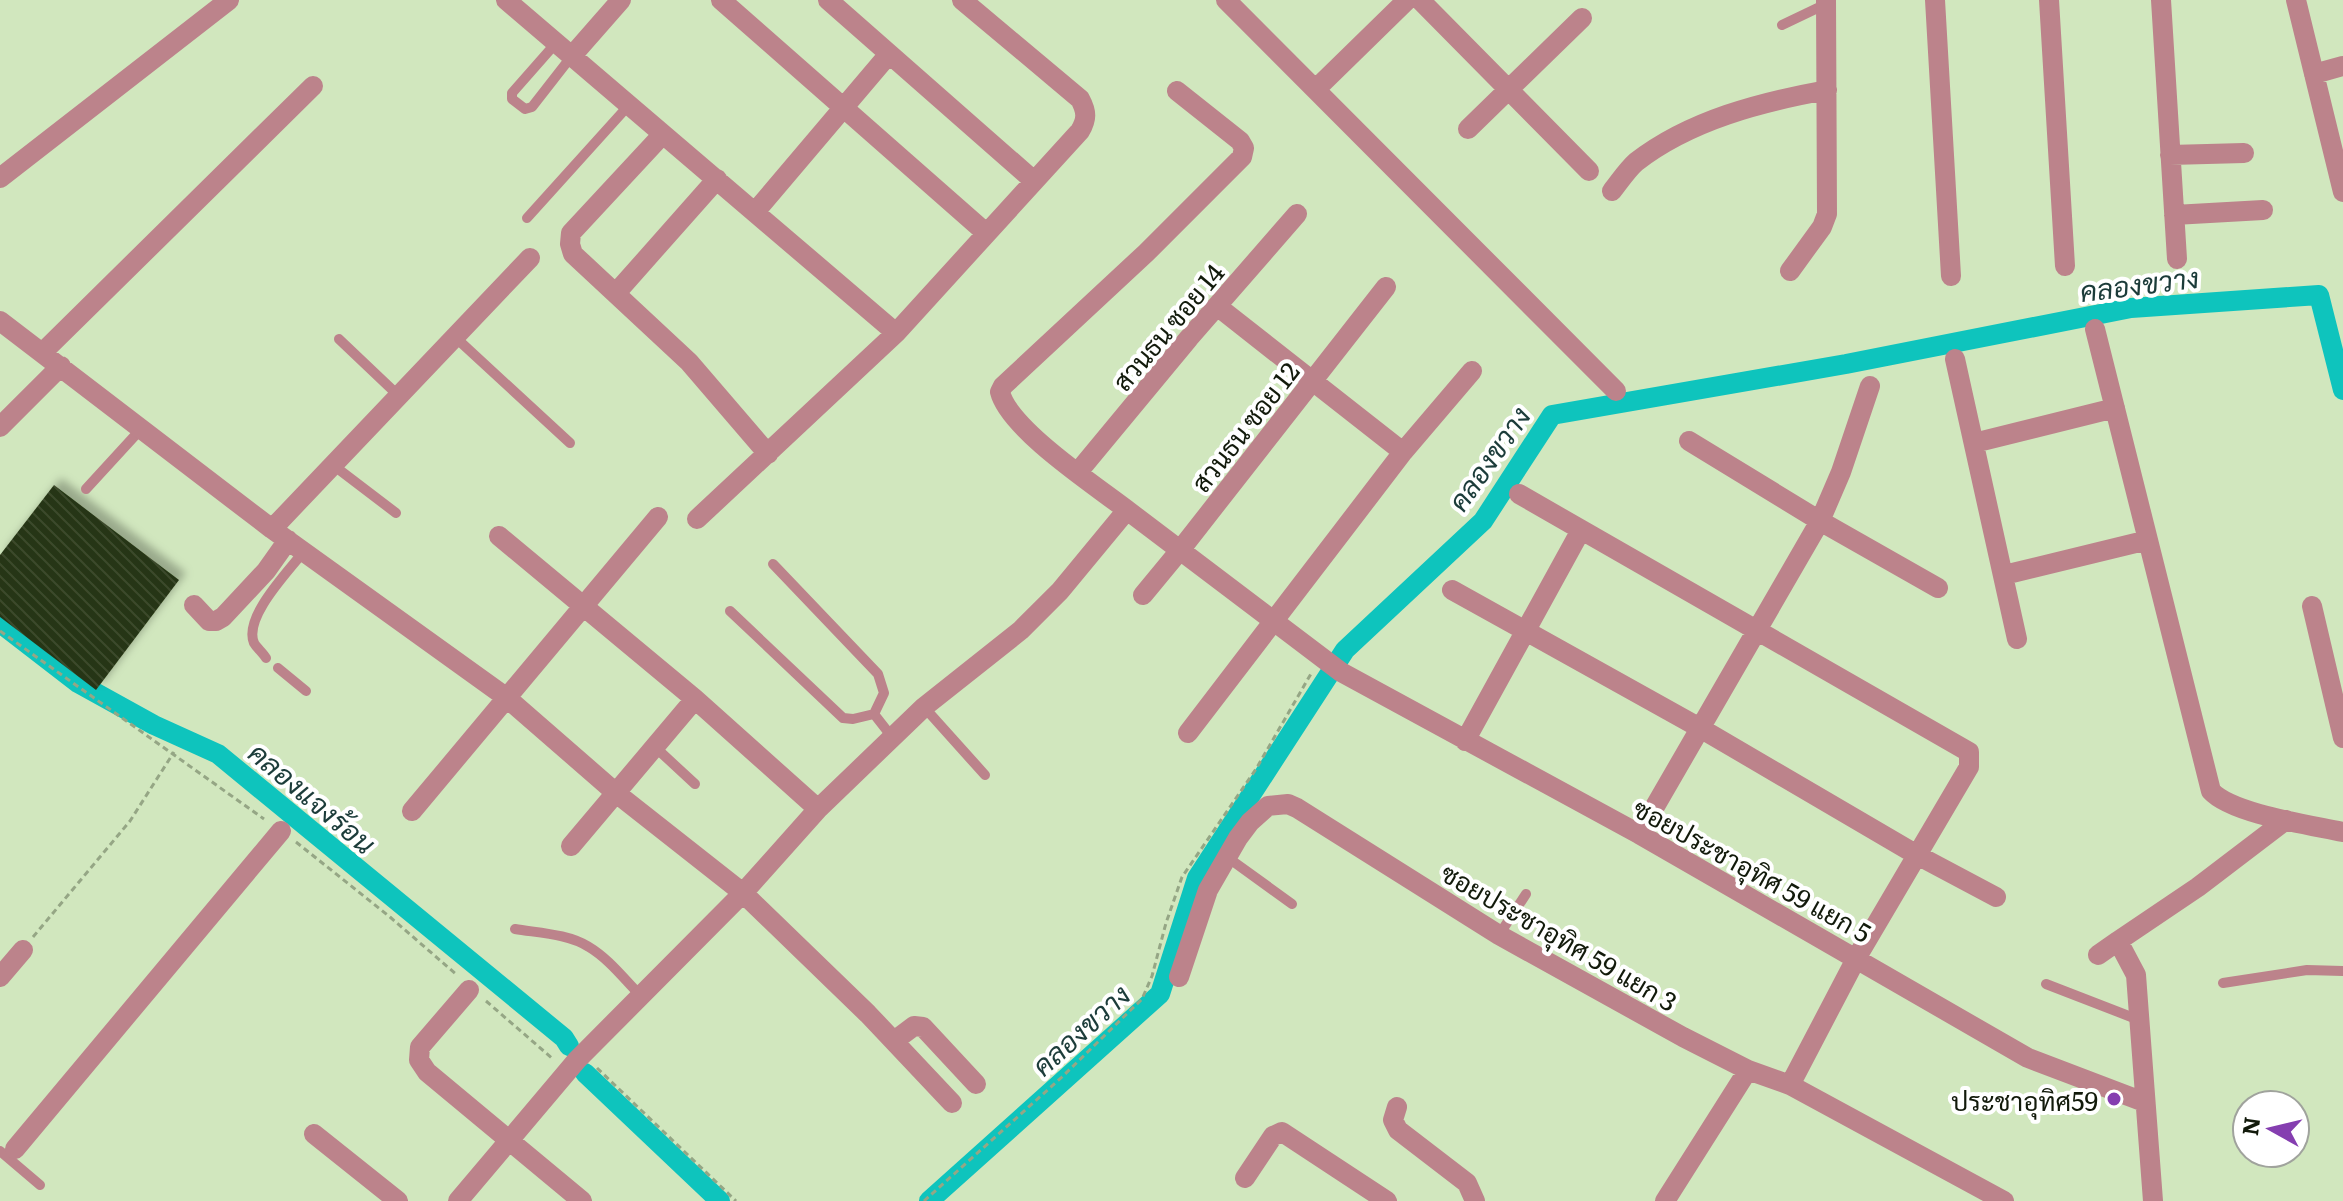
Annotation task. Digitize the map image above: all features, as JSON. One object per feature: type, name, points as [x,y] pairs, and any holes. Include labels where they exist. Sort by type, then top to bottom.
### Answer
[{"type":"street","points":[[0,178],[229,0]]},
{"type":"street","points":[[506,0],[896,333]]},
{"type":"street","points":[[564,50],[621,0]]},
{"type":"street","points":[[721,0],[986,233]]},
{"type":"street","points":[[828,0],[1034,181]]},
{"type":"street","points":[[697,519],[896,333],[1086,122],[1086,110],[1080,99],[962,0]]},
{"type":"street","points":[[1226,0],[1616,391]]},
{"type":"street","points":[[1316,89],[1407,0]]},
{"type":"street","points":[[1420,0],[1589,171]]},
{"type":"street","points":[[1935,0],[1951,276]]},
{"type":"street","points":[[2049,0],[2065,266]]},
{"type":"street","points":[[2161,0],[2177,259]]},
{"type":"street","points":[[2296,0],[2343,192]]},
{"type":"street","points":[[1790,271],[1822,227],[1827,214],[1826,2]]},
{"type":"street","points":[[1468,129],[1582,18]]},
{"type":"street","points":[[755,212],[889,54]]},
{"type":"street","points":[[2314,74],[2343,66]]},
{"type":"street","points":[[43,352],[313,86]]},
{"type":"street","points":[[1612,191],[1634,164],[1672,139],[1729,114],[1777,99],[1827,90]]},
{"type":"street","name":"ซอยประชาอุทิศ 59 แยก 5","points":[[1177,91],[1240,141],[1244,148],[1242,157],[1203,199],[1000,390],[1006,407],[1046,448],[1329,665],[1639,834],[2028,1058],[2144,1102]]},
{"type":"street","points":[[663,134],[571,233],[573,254],[689,362],[768,454]]},
{"type":"street","points":[[2170,155],[2244,153]]},
{"type":"street","points":[[616,293],[717,179]]},
{"type":"street","points":[[2174,215],[2263,210]]},
{"type":"street","name":"สวนธน ซอย 14","points":[[1078,472],[1297,214]]},
{"type":"street","points":[[194,605],[209,621],[223,617],[266,571],[333,465],[530,258]]},
{"type":"street","name":"สวนธน ซอย 12","points":[[1143,595],[1386,287]]},
{"type":"street","points":[[1217,306],[1403,452]]},
{"type":"street","points":[[0,321],[288,540],[507,698],[616,793],[743,893],[894,1041],[952,1103]]},
{"type":"street","points":[[2095,329],[2211,791],[2228,803],[2343,832]]},
{"type":"street","points":[[1955,359],[2017,639]]},
{"type":"street","points":[[0,427],[61,366]]},
{"type":"street","points":[[1188,733],[1403,452],[1472,371]]},
{"type":"street","points":[[1639,834],[1820,521],[1841,472],[1870,386]]},
{"type":"street","points":[[1974,443],[2115,408]]},
{"type":"street","points":[[1689,441],[1938,588]]},
{"type":"street","points":[[1519,494],[1969,752],[1969,767],[1857,957],[1790,1085]]},
{"type":"street","points":[[458,1201],[583,1054],[743,893],[818,809],[924,707],[1021,630],[1060,591],[1127,510]]},
{"type":"street","points":[[412,811],[658,517]]},
{"type":"street","points":[[1465,741],[1581,530]]},
{"type":"street","points":[[499,536],[695,699],[818,809]]},
{"type":"street","points":[[2004,575],[2148,540]]},
{"type":"street","points":[[1452,590],[1996,897]]},
{"type":"street","points":[[2312,606],[2343,738]]},
{"type":"street","points":[[571,846],[695,699]]},
{"type":"street","name":"ซอยประชาอุทิศ 59 แยก 3","points":[[1179,977],[1208,890],[1227,857],[1250,822],[1268,806],[1288,804],[1499,935],[1683,1037],[1748,1070],[1790,1085],[2004,1201]]},
{"type":"street","points":[[2098,955],[2198,887],[2286,820]]},
{"type":"street","points":[[8,1150],[281,831]]},
{"type":"street","points":[[2118,941],[2136,975],[2153,1201]]},
{"type":"street","points":[[0,977],[23,950]]},
{"type":"street","points":[[469,990],[420,1047],[419,1060],[427,1072],[582,1201]]},
{"type":"street","points":[[894,1041],[914,1026],[923,1027],[976,1084]]},
{"type":"street","points":[[1665,1201],[1748,1070]]},
{"type":"street","points":[[1397,1107],[1393,1120],[1398,1130],[1467,1183],[1475,1201]]},
{"type":"street","points":[[1245,1178],[1273,1136],[1282,1132],[1387,1201]]},
{"type":"street","points":[[314,1134],[398,1201]]},
{"type":"lane","points":[[1782,25],[1826,2]]},
{"type":"lane","points":[[564,50],[532,107],[525,109],[515,104],[512,93],[564,50]]},
{"type":"lane","points":[[527,218],[629,105]]},
{"type":"lane","points":[[455,337],[570,443]]},
{"type":"lane","points":[[339,339],[399,396]]},
{"type":"lane","points":[[86,489],[141,428]]},
{"type":"lane","points":[[333,465],[396,513]]},
{"type":"lane","points":[[266,658],[254,642],[253,623],[288,540]]},
{"type":"lane","points":[[773,564],[878,674],[884,693],[874,714]]},
{"type":"lane","points":[[730,611],[843,718],[874,714]]},
{"type":"lane","points":[[278,668],[306,691]]},
{"type":"lane","points":[[924,707],[985,775]]},
{"type":"lane","points":[[874,714],[892,737]]},
{"type":"lane","points":[[655,747],[695,784]]},
{"type":"lane","points":[[1227,857],[1292,904]]},
{"type":"lane","points":[[1499,935],[1526,894]]},
{"type":"lane","points":[[515,929],[565,937],[587,945],[640,995]]},
{"type":"lane","points":[[2223,983],[2307,970],[2343,971]]},
{"type":"lane","points":[[2046,984],[2082,1001],[2139,1020]]},
{"type":"lane","points":[[8,1150],[40,1185]]},
{"type":"path","points":[[924,1201],[1062,1077],[1142,999],[1182,877],[1329,665]]},
{"type":"path","points":[[23,950],[130,821],[174,752]]},
{"type":"path","points":[[583,1054],[736,1201]]},
{"type":"building","points":[[54,485],[179,580],[96,690],[0,617],[0,555]]},
{"type":"waterway","name":"คลองขวาง","points":[[929,1201],[1160,994],[1197,878],[1345,650],[1483,521],[1552,415],[1846,364],[2131,308],[2319,295],[2343,390]]},
{"type":"waterway","name":"คลองแจงร้อน","points":[[0,623],[78,683],[154,725],[218,754],[564,1038],[569,1046]]},
{"type":"waterway","name":"คลองแจงร้อน","points":[[585,1073],[720,1201]]},
{"type":"place","name":"ประชาอุทิศ59","points":[[2114,1099]]}]
